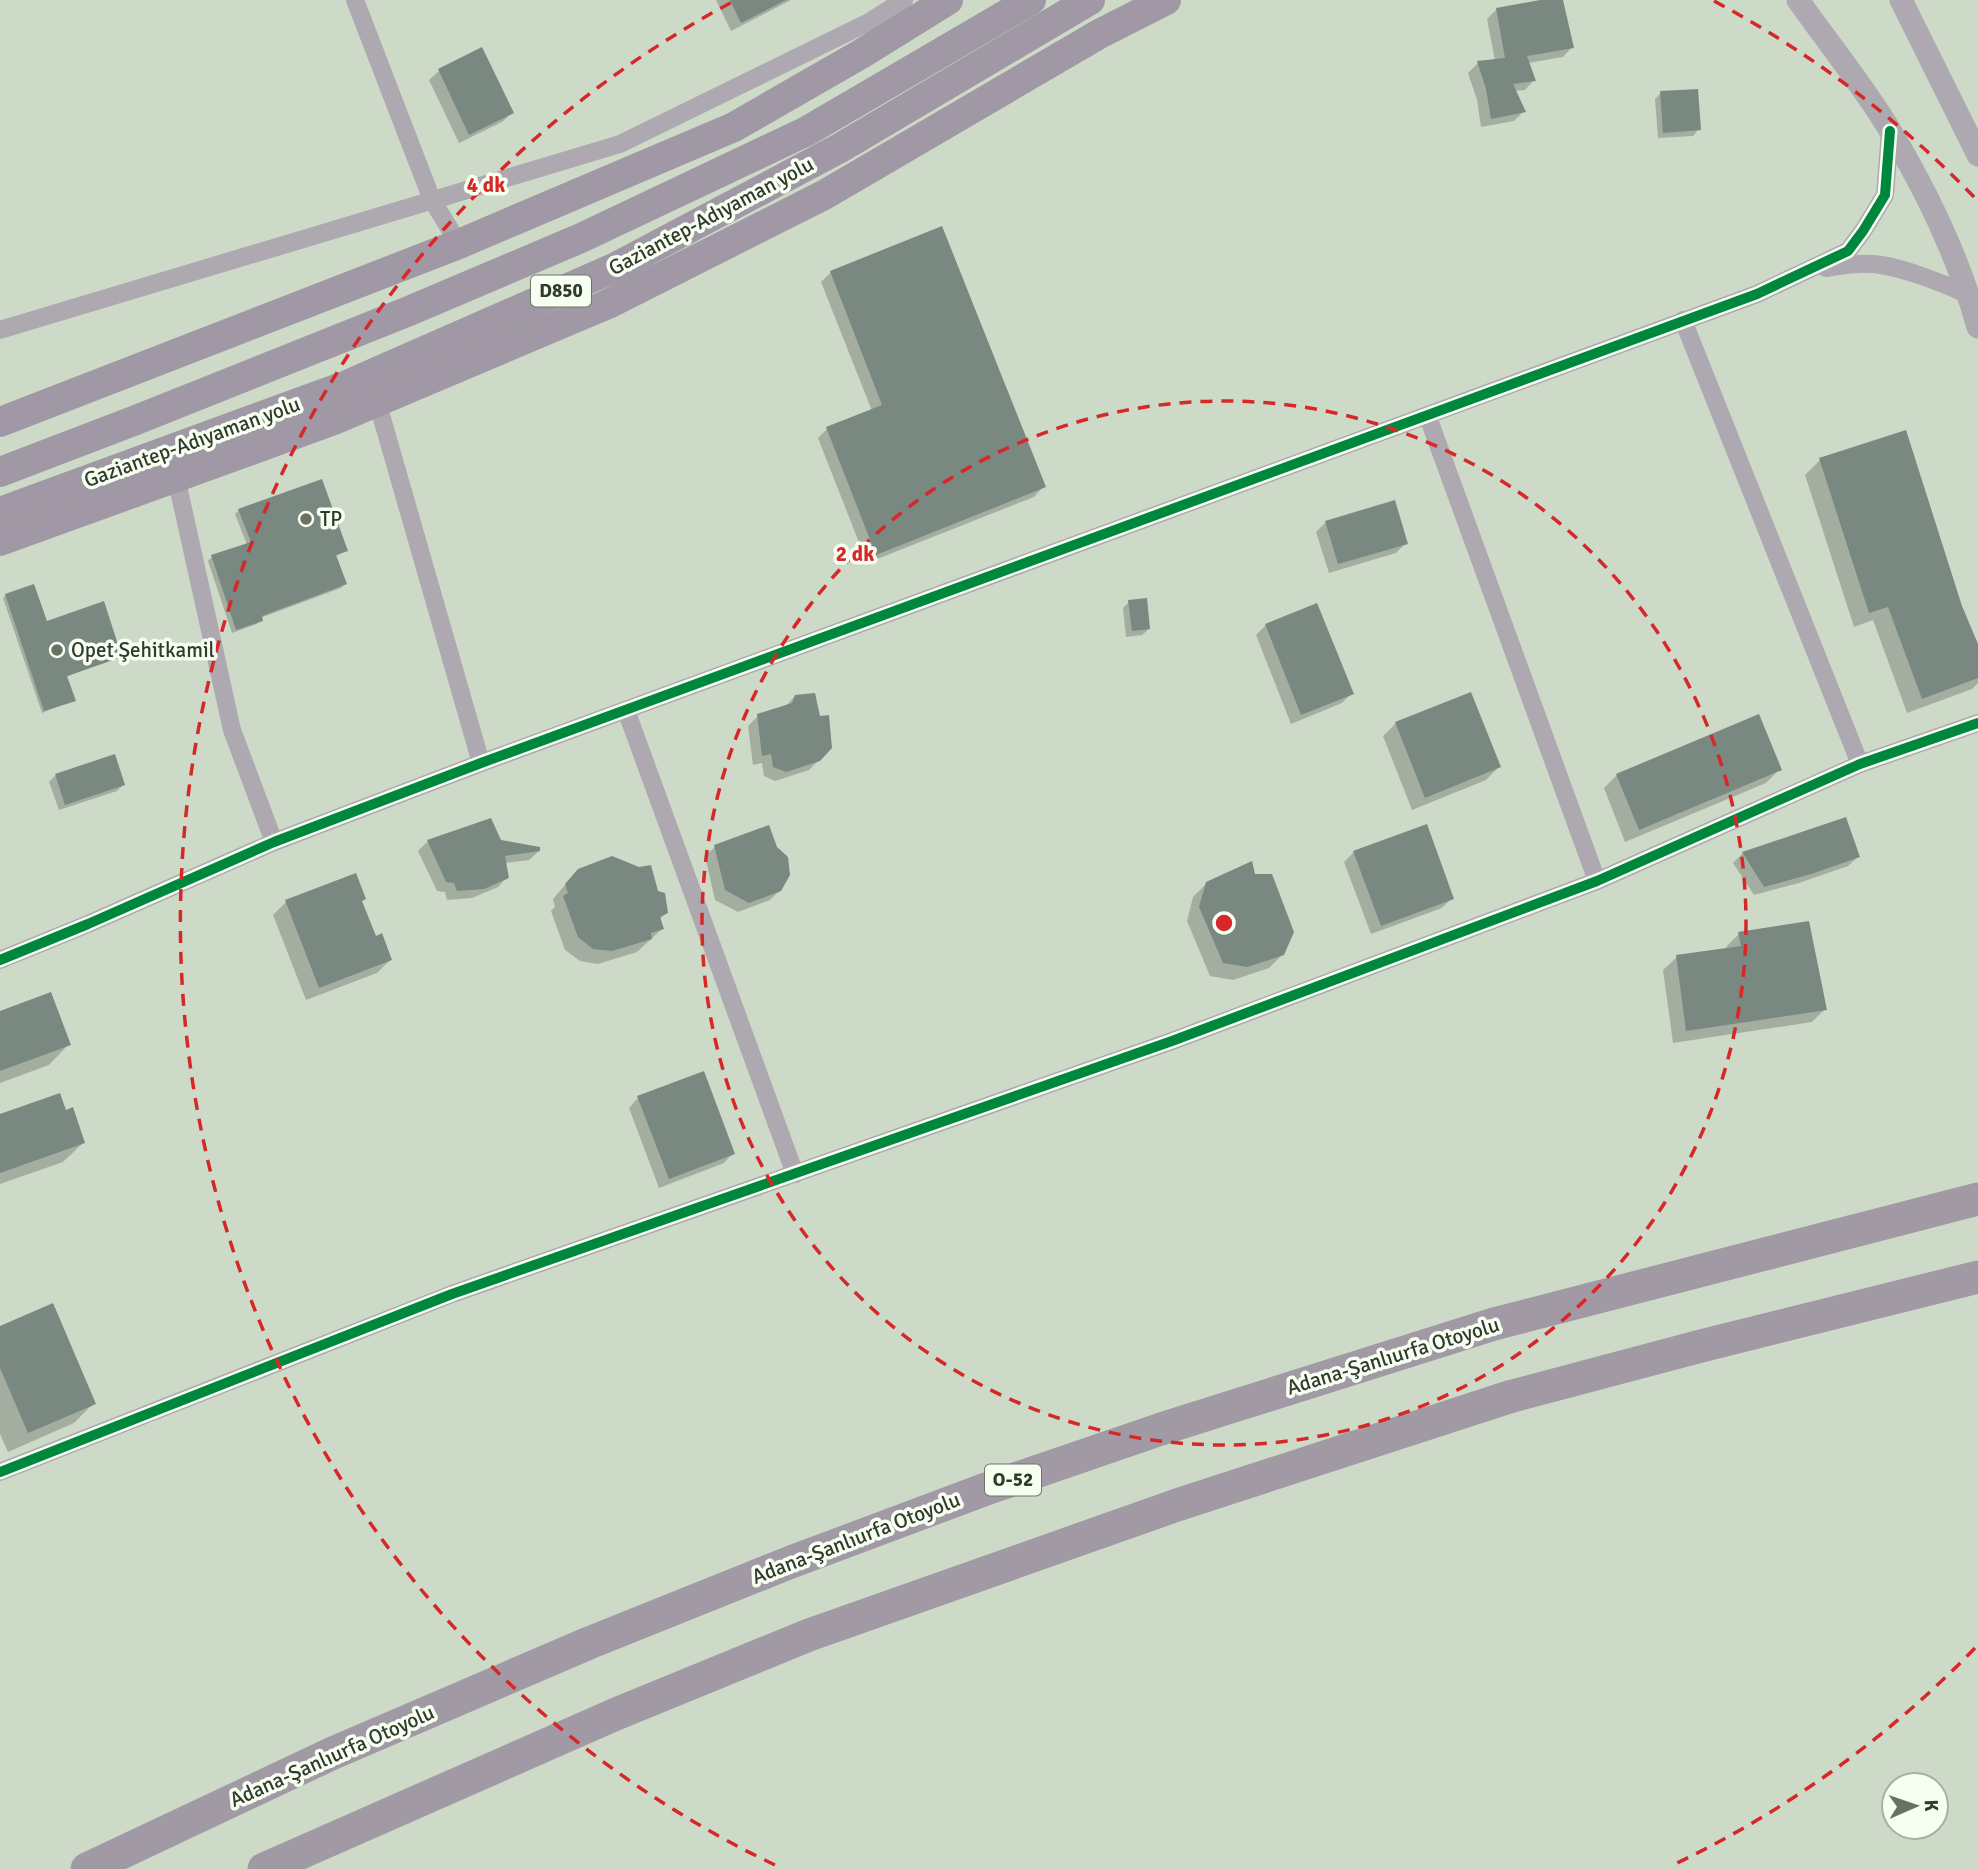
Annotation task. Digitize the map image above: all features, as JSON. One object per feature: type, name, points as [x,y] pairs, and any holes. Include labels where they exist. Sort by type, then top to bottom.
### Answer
[{"type":"highway","points":[[0,422],[459,244],[734,127],[948,0]]},
{"type":"highway","name":"Gaziantep-Adıyaman yolu","points":[[0,472],[397,316],[580,238],[807,131],[1031,0]]},
{"type":"highway","name":"Gaziantep-Adıyaman yolu","points":[[0,512],[347,385],[616,267],[840,148],[1090,0]]},
{"type":"highway","points":[[0,541],[334,420],[608,304],[824,195],[1101,33],[1166,0]]},
{"type":"highway","name":"Adana-Şanlıurfa Otoyolu","points":[[87,1869],[333,1753],[576,1649],[791,1562],[986,1489],[1161,1429],[1494,1324],[1978,1199]]},
{"type":"highway","points":[[264,1869],[616,1714],[809,1635],[1177,1505],[1508,1397],[1714,1342],[1978,1277]]},
{"type":"street","points":[[355,0],[432,200],[459,244]]},
{"type":"street","points":[[0,330],[620,144],[869,22],[904,0]]},
{"type":"street","points":[[1798,0],[1890,131],[1935,216],[1969,295],[1978,327]]},
{"type":"street","points":[[1901,0],[1978,155]]},
{"type":"street","points":[[0,960],[274,842],[481,763],[1427,417],[1757,294],[1812,270],[1848,251],[1885,195],[1890,131]]},
{"type":"street","points":[[1812,270],[1853,264],[1882,265],[1948,285],[1969,295]]},
{"type":"street","points":[[1683,320],[1860,764]]},
{"type":"street","points":[[377,401],[481,763]]},
{"type":"street","points":[[1427,417],[1597,881]]},
{"type":"street","points":[[176,477],[232,730],[274,842]]},
{"type":"street","points":[[626,710],[795,1174]]},
{"type":"street","points":[[0,1472],[452,1294],[1172,1041],[1597,881],[1860,764],[1978,723]]},
{"type":"building","points":[[730,0],[786,0],[741,23]]},
{"type":"building","points":[[1540,0],[1563,0],[1574,48],[1527,56],[1536,81],[1513,84],[1526,112],[1491,119],[1486,89],[1477,61],[1505,58],[1496,8]]},
{"type":"building","points":[[482,47],[514,113],[469,135],[438,69]]},
{"type":"building","points":[[1698,89],[1701,130],[1663,133],[1660,91]]},
{"type":"building","points":[[942,226],[1046,487],[876,555],[826,427],[882,405],[830,271]]},
{"type":"building","points":[[1906,430],[1962,606],[1978,644],[1978,678],[1922,699],[1888,607],[1869,613],[1819,458]]},
{"type":"building","points":[[322,479],[348,551],[336,555],[347,584],[262,616],[263,621],[236,630],[211,555],[251,542],[238,509]]},
{"type":"building","points":[[1395,500],[1408,544],[1338,564],[1325,521]]},
{"type":"building","points":[[34,584],[47,621],[104,601],[122,657],[67,676],[76,701],[44,711],[5,594]]},
{"type":"building","points":[[1147,598],[1150,629],[1132,631],[1128,600]]},
{"type":"building","points":[[1317,603],[1354,694],[1301,715],[1265,624]]},
{"type":"building","points":[[1471,692],[1501,767],[1425,798],[1395,722]]},
{"type":"building","points":[[815,693],[820,716],[829,715],[832,748],[820,761],[786,772],[773,767],[771,754],[762,756],[757,714],[792,703],[795,695]]},
{"type":"building","points":[[1759,714],[1782,770],[1639,830],[1616,774]]},
{"type":"building","points":[[115,754],[125,785],[65,805],[55,774]]},
{"type":"building","points":[[1846,817],[1860,857],[1811,874],[1764,887],[1742,852]]},
{"type":"building","points":[[491,818],[501,840],[540,847],[540,851],[505,856],[509,878],[484,889],[457,891],[454,883],[446,882],[427,840]]},
{"type":"building","points":[[1427,824],[1454,899],[1381,926],[1353,851]]},
{"type":"building","points":[[769,825],[777,847],[788,857],[790,875],[781,891],[749,903],[725,890],[714,845]]},
{"type":"building","points":[[612,856],[639,867],[651,865],[658,891],[665,893],[668,913],[660,917],[664,929],[651,933],[652,939],[612,951],[593,949],[578,937],[563,896],[568,893],[565,884],[578,869]]},
{"type":"building","points":[[1252,861],[1255,874],[1272,874],[1294,932],[1284,955],[1247,967],[1223,963],[1199,907],[1206,882]]},
{"type":"building","points":[[356,873],[366,899],[362,901],[376,936],[382,933],[392,960],[319,988],[285,900]]},
{"type":"building","points":[[1809,921],[1827,1010],[1686,1031],[1676,955],[1741,946],[1738,932]]},
{"type":"building","points":[[51,992],[71,1045],[0,1071],[0,1011]]},
{"type":"building","points":[[704,1071],[735,1154],[669,1179],[637,1096]]},
{"type":"building","points":[[60,1093],[66,1110],[73,1107],[85,1143],[0,1173],[0,1114]]},
{"type":"building","points":[[53,1303],[96,1404],[28,1433],[0,1368],[0,1326]]},
{"type":"cycle path","points":[[0,960],[274,842],[481,763],[1757,294],[1848,251],[1885,195],[1890,131]]},
{"type":"cycle path","points":[[0,1472],[452,1294],[1172,1041],[1597,881],[1860,764],[1978,723]]},
{"type":"place","name":"TP","points":[[306,519]]},
{"type":"place","name":"Opet Şehitkamil","points":[[57,650]]}]
